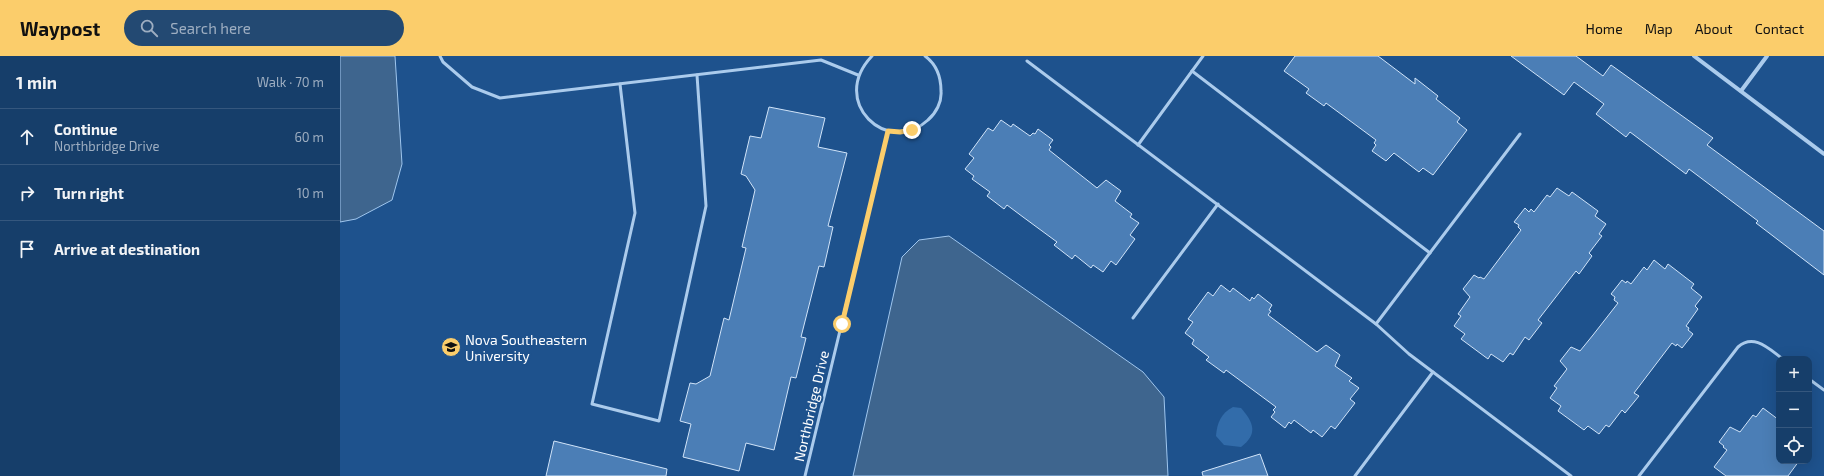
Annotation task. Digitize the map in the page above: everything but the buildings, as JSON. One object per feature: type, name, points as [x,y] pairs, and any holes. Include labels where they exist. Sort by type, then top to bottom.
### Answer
[{"type":"street","points":[[1694,56],[1824,154]]},
{"type":"street","points":[[1741,91],[1767,56]]},
{"type":"lane","points":[[440,56],[443,62],[472,87],[500,98],[821,60],[858,75]]},
{"type":"lane","points":[[872,56],[864,64],[858,75],[856,87],[857,99],[861,110],[868,119],[878,126],[888,131],[900,132],[912,130],[923,124],[932,116],[938,105],[941,93],[941,81],[937,70],[930,59],[926,56]]},
{"type":"lane","points":[[930,59],[934,56]]},
{"type":"lane","points":[[1138,145],[1203,56]]},
{"type":"lane","points":[[1027,61],[1376,324],[1409,354],[1571,476]]},
{"type":"lane","points":[[1192,71],[1430,253]]},
{"type":"lane","points":[[620,84],[635,213],[592,404],[659,421],[706,206],[697,75]]},
{"type":"lane","name":"Northbridge Drive","points":[[805,476],[888,131]]},
{"type":"lane","points":[[1376,324],[1520,134]]},
{"type":"lane","points":[[1132,318],[1218,204]]},
{"type":"lane","points":[[1639,476],[1742,343],[1754,341],[1760,342],[1779,356]]},
{"type":"lane","points":[[1355,476],[1433,372]]},
{"type":"lane","points":[[1812,381],[1824,390]]},
{"type":"shaded area","points":[[340,56],[395,56],[402,164],[392,200],[356,219],[340,222]]},
{"type":"shaded area","points":[[949,236],[1143,372],[1164,397],[1168,476],[853,476],[902,257],[919,240]]},
{"type":"shaded area","points":[[1233,407],[1241,408],[1249,419],[1252,428],[1250,438],[1241,447],[1224,445],[1216,436],[1220,419],[1225,412]]},
{"type":"place","name":"Nova Southeastern University","points":[[451,347]]},
{"type":"route","points":[[842,324],[888,131],[900,132],[912,130]]}]
